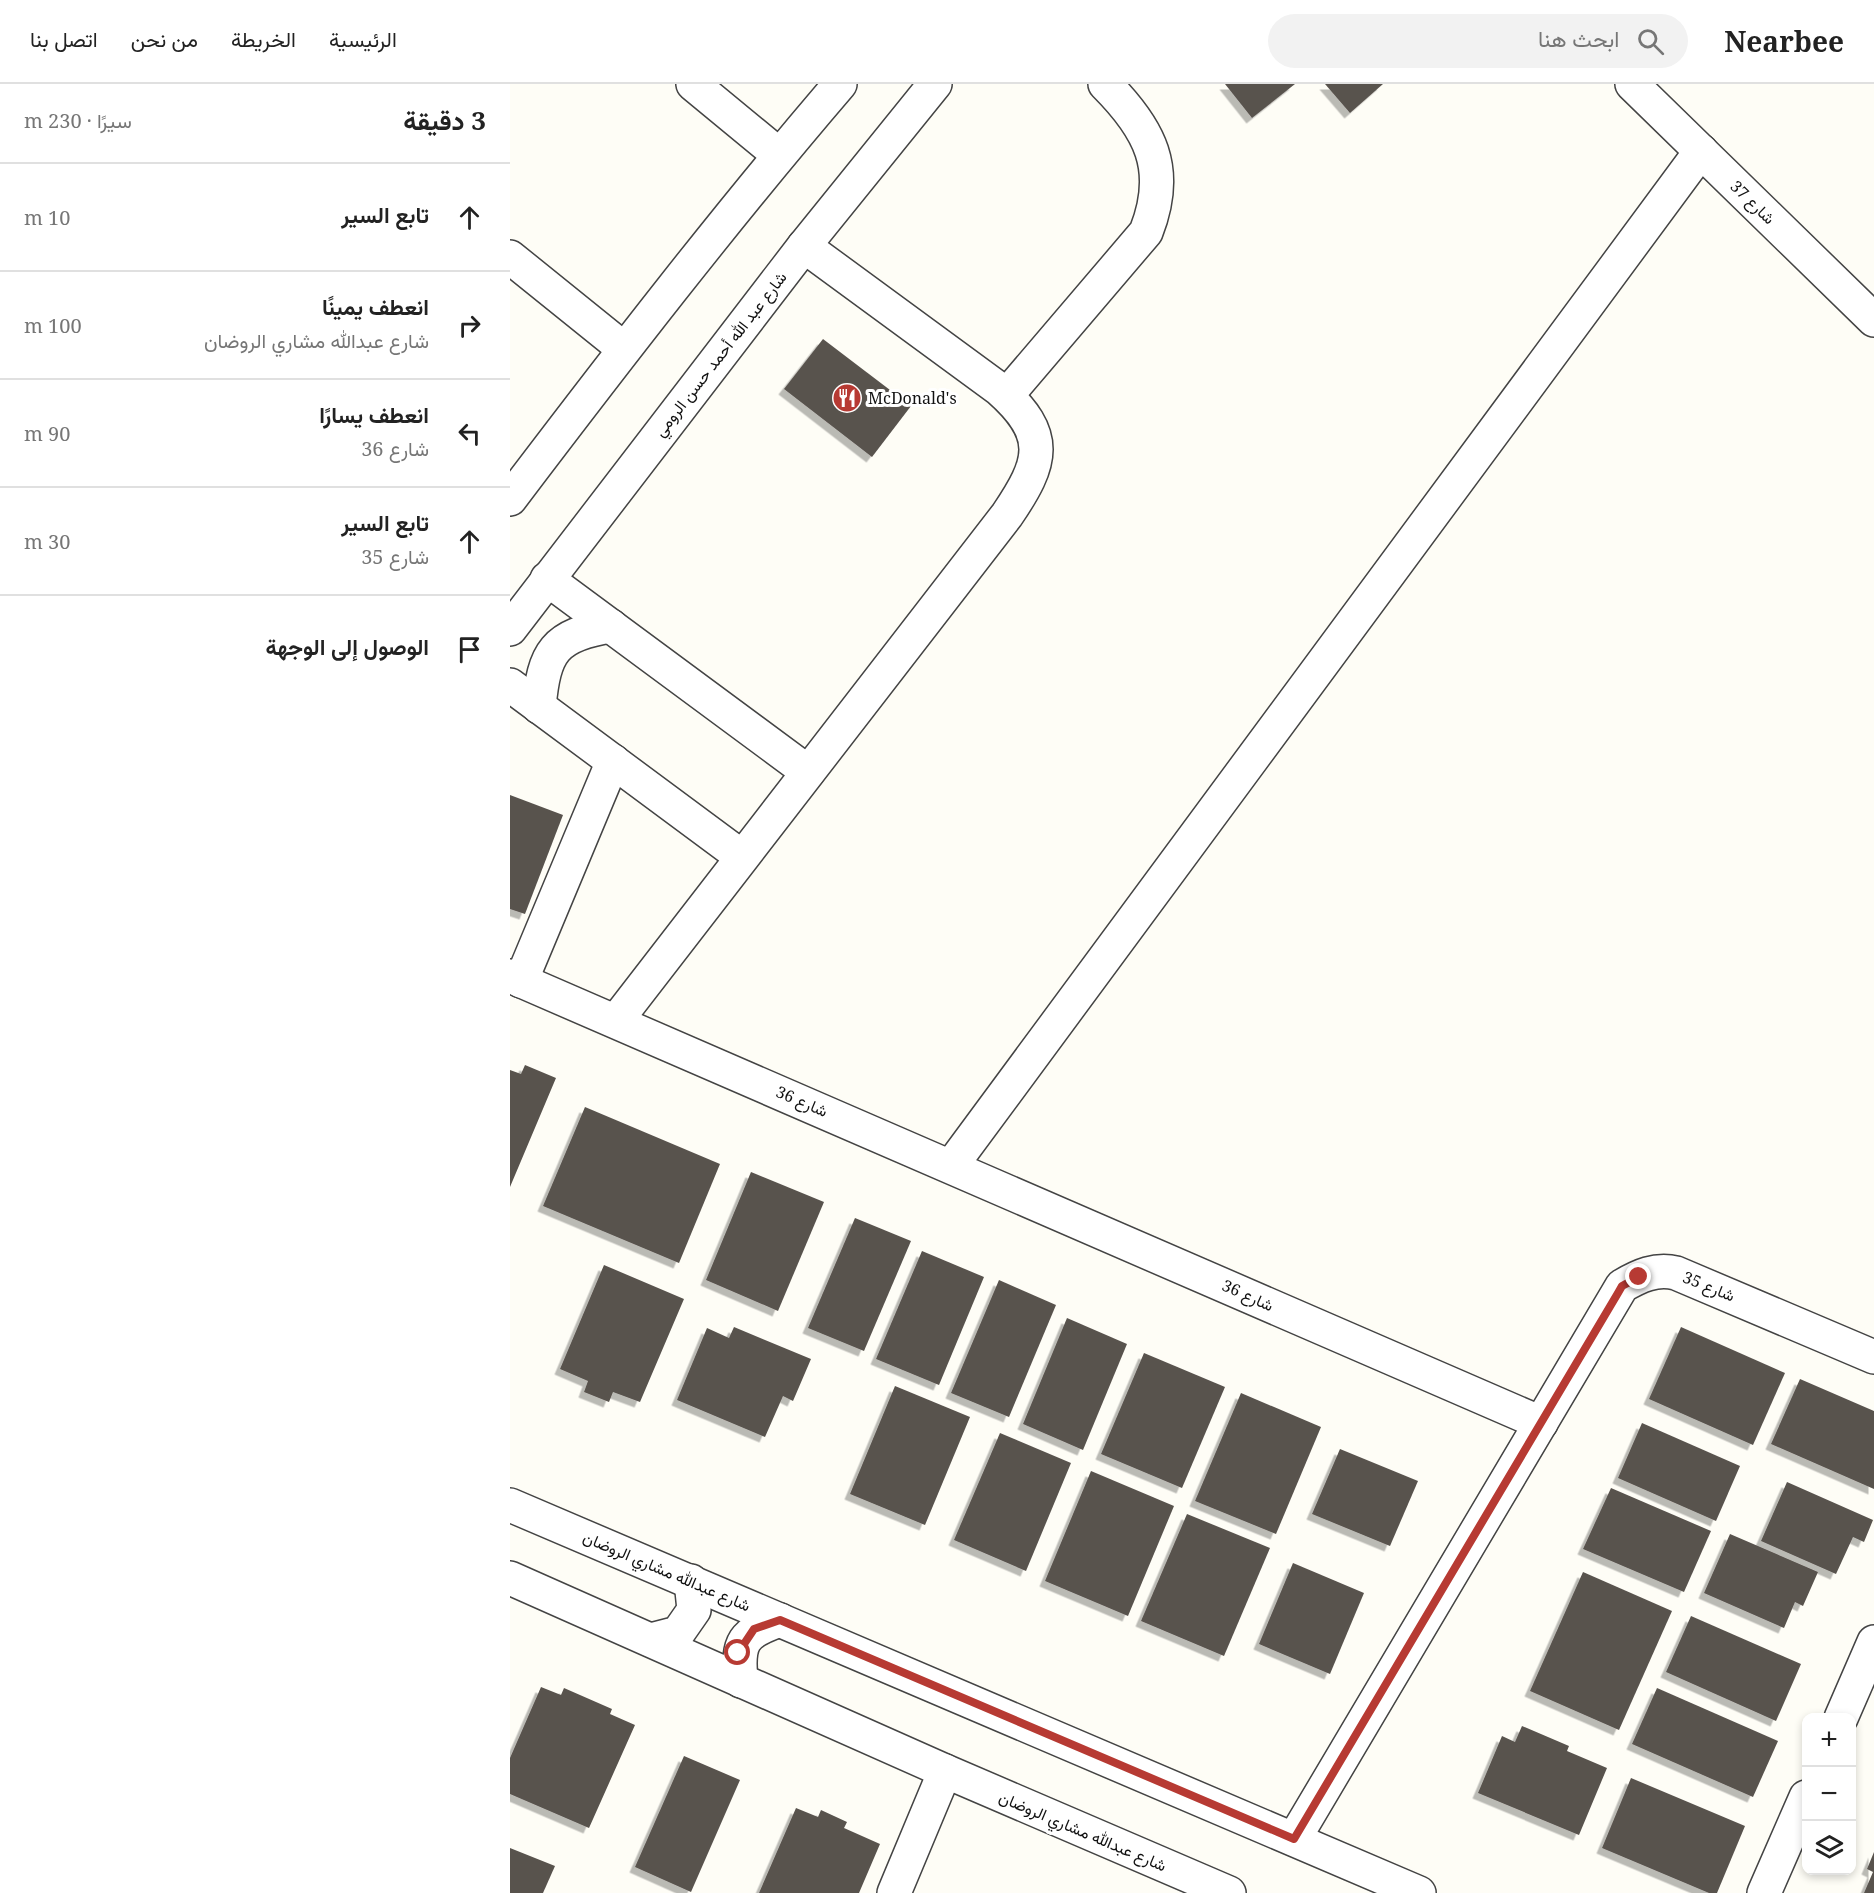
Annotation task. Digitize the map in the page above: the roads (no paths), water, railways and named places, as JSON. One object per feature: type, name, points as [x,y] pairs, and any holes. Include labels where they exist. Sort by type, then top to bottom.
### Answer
[{"type":"street","points":[[693,84],[779,155]]},
{"type":"street","points":[[510,500],[624,349],[779,155],[840,84]]},
{"type":"street","name":"شارع عبد الله أحمد حسن الرومي","points":[[510,628],[804,246],[935,84]]},
{"type":"street","points":[[1006,395],[1146,232],[1153,213],[1158,197],[1157,176],[1148,139],[1129,108],[1105,84]]},
{"type":"street","name":"شارع 37","points":[[1632,84],[1874,320]]},
{"type":"street","points":[[952,1166],[1701,151]]},
{"type":"street","points":[[616,1021],[1028,484],[1035,467],[1034,435],[1028,418],[1006,395],[804,246]]},
{"type":"street","points":[[510,257],[624,349]]},
{"type":"street","points":[[547,579],[808,772]]},
{"type":"street","points":[[539,706],[542,671],[552,651],[579,634],[611,626]]},
{"type":"street","points":[[510,685],[742,857]]},
{"type":"street","points":[[516,978],[613,761]]},
{"type":"street","name":"شارع 36","points":[[516,978],[1541,1423]]},
{"type":"street","name":"شارع 35","points":[[1541,1423],[1622,1286],[1658,1271],[1688,1276],[1874,1357]]},
{"type":"street","points":[[1294,1839],[1541,1423]]},
{"type":"street","name":"شارع عبدالله مشاري الروضان","points":[[510,1505],[1419,1893]]},
{"type":"street","name":"شارع عبدالله مشاري الروضان","points":[[510,1578],[945,1771],[1229,1893]]},
{"type":"street","points":[[651,1640],[678,1633],[694,1610],[691,1581]]},
{"type":"street","points":[[741,1681],[738,1653],[743,1645],[754,1629],[780,1620]]},
{"type":"street","points":[[1843,1713],[1874,1642]]},
{"type":"street","points":[[894,1893],[945,1771]]},
{"type":"street","points":[[1764,1893],[1802,1806]]},
{"type":"place","name":"McDonald's","points":[[847,398]]}]
